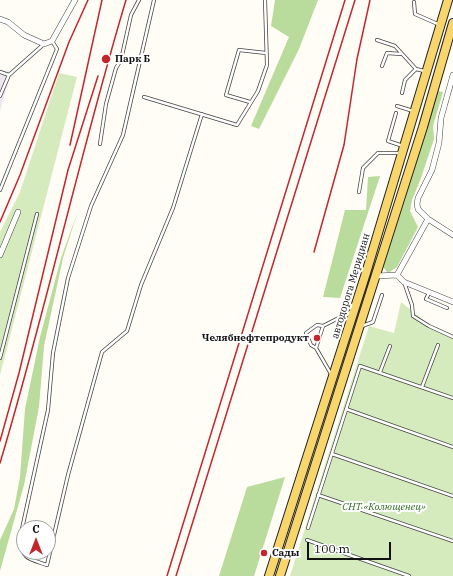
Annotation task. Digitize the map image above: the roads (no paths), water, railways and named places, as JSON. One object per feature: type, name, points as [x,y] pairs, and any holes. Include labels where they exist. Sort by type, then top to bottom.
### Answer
[{"type":"main road","name":"автодорога Меридиан","points":[[269,576],[366,273],[425,72],[448,0]]},
{"type":"main road","name":"автодорога Меридиан","points":[[280,576],[423,127],[453,23]]},
{"type":"main road","points":[[366,273],[376,276]]},
{"type":"street","points":[[0,19],[8,22],[24,35],[44,44],[52,41],[75,0]]},
{"type":"street","points":[[453,74],[441,118],[440,143],[432,170],[418,198],[418,209],[428,219],[453,235]]},
{"type":"street","points":[[0,255],[18,212]]},
{"type":"street","points":[[397,275],[428,219]]},
{"type":"street","points":[[376,276],[397,275],[404,282],[453,302]]},
{"type":"lane","points":[[100,144],[106,104],[116,68],[121,60],[132,15],[139,0]]},
{"type":"lane","points":[[154,0],[123,135],[89,214],[68,278],[53,353],[48,410],[20,538],[21,549],[26,557],[47,565],[68,475],[102,352],[127,331],[141,285],[173,208],[202,114]]},
{"type":"lane","points":[[144,97],[237,125],[258,91],[266,65],[265,0]]},
{"type":"lane","points":[[414,2],[415,14],[440,25]]},
{"type":"lane","points":[[376,40],[395,46],[416,69],[425,72]]},
{"type":"lane","points":[[0,190],[57,49],[52,41]]},
{"type":"lane","points":[[0,96],[9,75],[44,44]]},
{"type":"lane","points":[[250,102],[226,96],[239,50],[266,53]]},
{"type":"lane","points":[[382,66],[387,54],[402,54]]},
{"type":"lane","points":[[402,93],[405,80],[416,69]]},
{"type":"lane","points":[[0,72],[9,75]]},
{"type":"lane","points":[[397,106],[414,111]]},
{"type":"lane","points":[[396,113],[388,141],[402,150]]},
{"type":"lane","points":[[359,192],[363,168],[378,154],[402,150]]},
{"type":"lane","points":[[0,358],[37,214]]},
{"type":"lane","points":[[404,282],[412,304],[413,316],[428,326],[453,337]]},
{"type":"lane","points":[[429,293],[426,299],[447,308]]},
{"type":"lane","points":[[360,327],[373,322],[382,296]]},
{"type":"lane","points":[[332,376],[316,348],[311,344],[306,333],[317,325],[323,326],[354,309]]},
{"type":"lane","points":[[316,348],[323,326]]},
{"type":"lane","points":[[422,387],[438,345]]},
{"type":"lane","points":[[380,372],[390,346]]},
{"type":"lane","points":[[308,528],[360,366],[453,398]]},
{"type":"lane","points":[[346,409],[453,447]]},
{"type":"lane","points":[[332,454],[453,496]]},
{"type":"lane","points":[[318,495],[453,541]]},
{"type":"lane","points":[[307,540],[409,576]]},
{"type":"railway","points":[[0,222],[20,175],[69,42],[88,0]]},
{"type":"railway","points":[[70,145],[102,0]]},
{"type":"railway","points":[[0,463],[33,348],[93,115],[126,0]]},
{"type":"railway","points":[[167,576],[345,0]]},
{"type":"railway","points":[[176,576],[355,0]]},
{"type":"railway","points":[[314,252],[344,145],[357,59],[370,0]]},
{"type":"railway","points":[[0,441],[19,373],[68,170],[98,76]]},
{"type":"place","name":"Парк Б","points":[[106,59]]},
{"type":"place","name":"Челябнефтепродукт","points":[[317,338]]},
{"type":"place","name":"Сады","points":[[264,553]]},
{"type":"park label","name":"СНТ «Колющенец»","points":[[384,507]]}]
